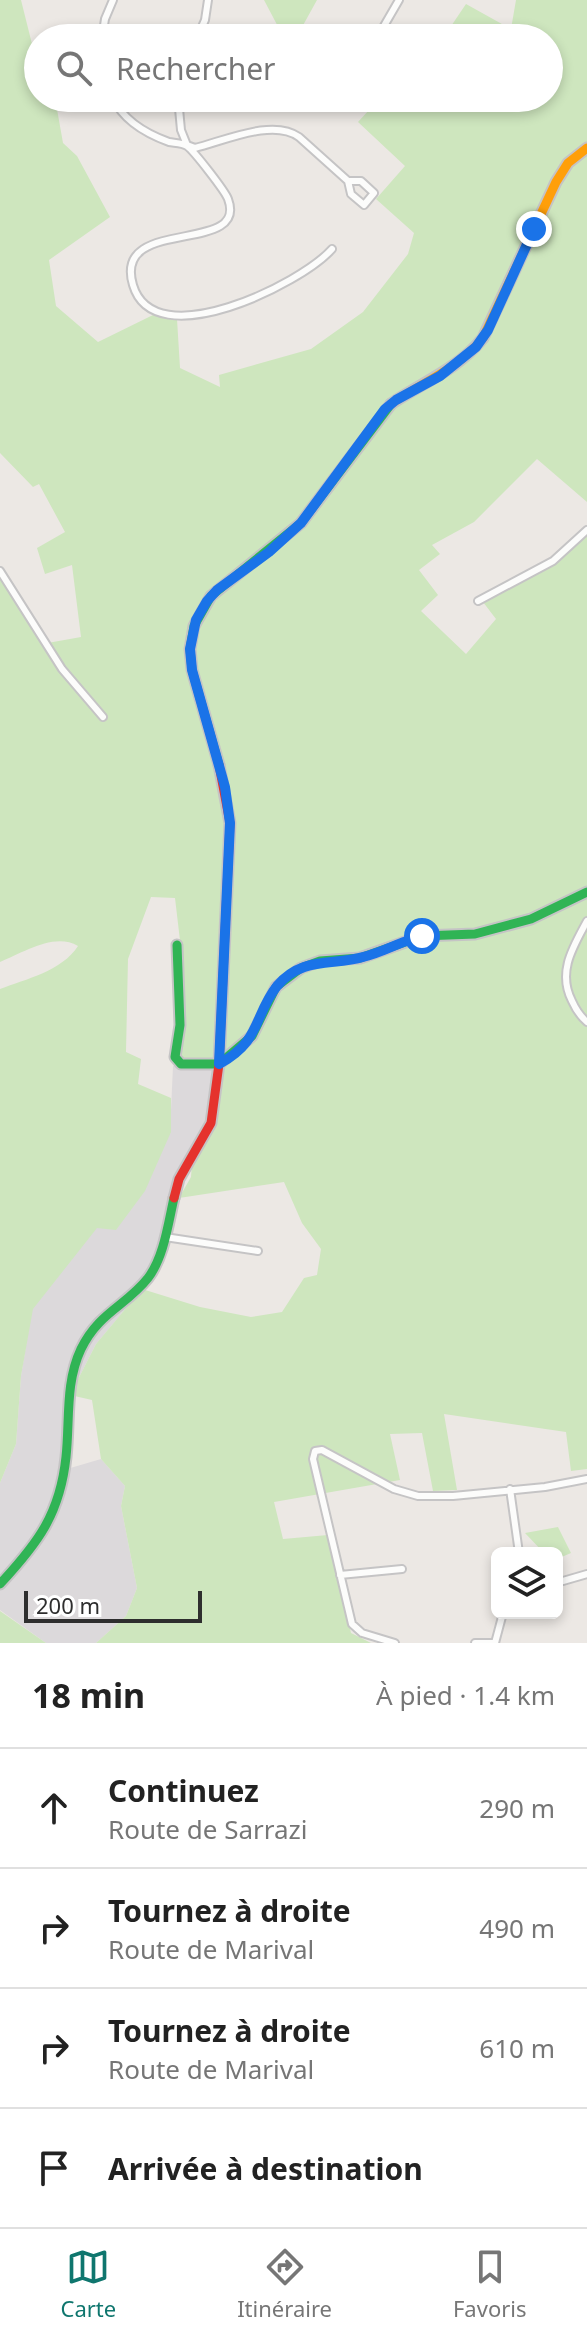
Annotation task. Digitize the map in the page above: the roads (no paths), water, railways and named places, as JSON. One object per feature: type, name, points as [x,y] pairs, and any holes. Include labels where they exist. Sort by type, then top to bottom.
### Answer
[{"type":"main road","points":[[0,1584],[34,1547],[52,1516],[66,1459],[70,1382],[81,1349],[100,1319],[151,1273],[165,1237],[179,1179],[211,1123],[219,1064],[230,823],[225,787],[192,670],[190,649],[196,620],[217,590],[269,552],[301,523],[385,409],[440,376],[476,347],[488,330],[556,182],[568,163],[587,148]]},
{"type":"main road","points":[[177,945],[180,1025],[175,1057],[181,1064],[219,1064],[252,1036],[276,987],[301,968],[320,961],[360,958],[422,936],[475,934],[531,919],[587,892]]},
{"type":"street","points":[[104,24],[113,0]]},
{"type":"street","points":[[203,24],[208,0]]},
{"type":"street","points":[[385,24],[399,0]]},
{"type":"street","points":[[122,112],[135,125],[170,142],[195,148],[266,129],[290,131],[348,181],[351,194],[364,205],[374,193],[361,181],[348,181]]},
{"type":"street","points":[[179,112],[181,130],[187,145],[223,190],[230,211],[225,223],[210,231],[153,242],[140,251],[132,266],[131,278],[138,299],[145,307],[156,313],[180,317],[225,307],[293,279],[320,263],[332,249]]},
{"type":"street","points":[[478,601],[553,561],[587,530]]},
{"type":"street","points":[[0,571],[62,669],[103,717]]},
{"type":"street","points":[[587,921],[567,962],[564,978],[580,1017],[587,1022]]},
{"type":"street","points":[[165,1237],[258,1251]]},
{"type":"street","points":[[395,1643],[362,1633],[352,1624],[313,1459],[315,1451],[322,1450],[394,1489],[418,1496],[453,1496],[545,1487],[587,1479]]},
{"type":"street","points":[[510,1489],[518,1547]]},
{"type":"street","points":[[340,1575],[402,1569]]},
{"type":"street","points":[[563,1580],[587,1574]]},
{"type":"street","points":[[475,1643],[495,1643],[501,1619]]}]
